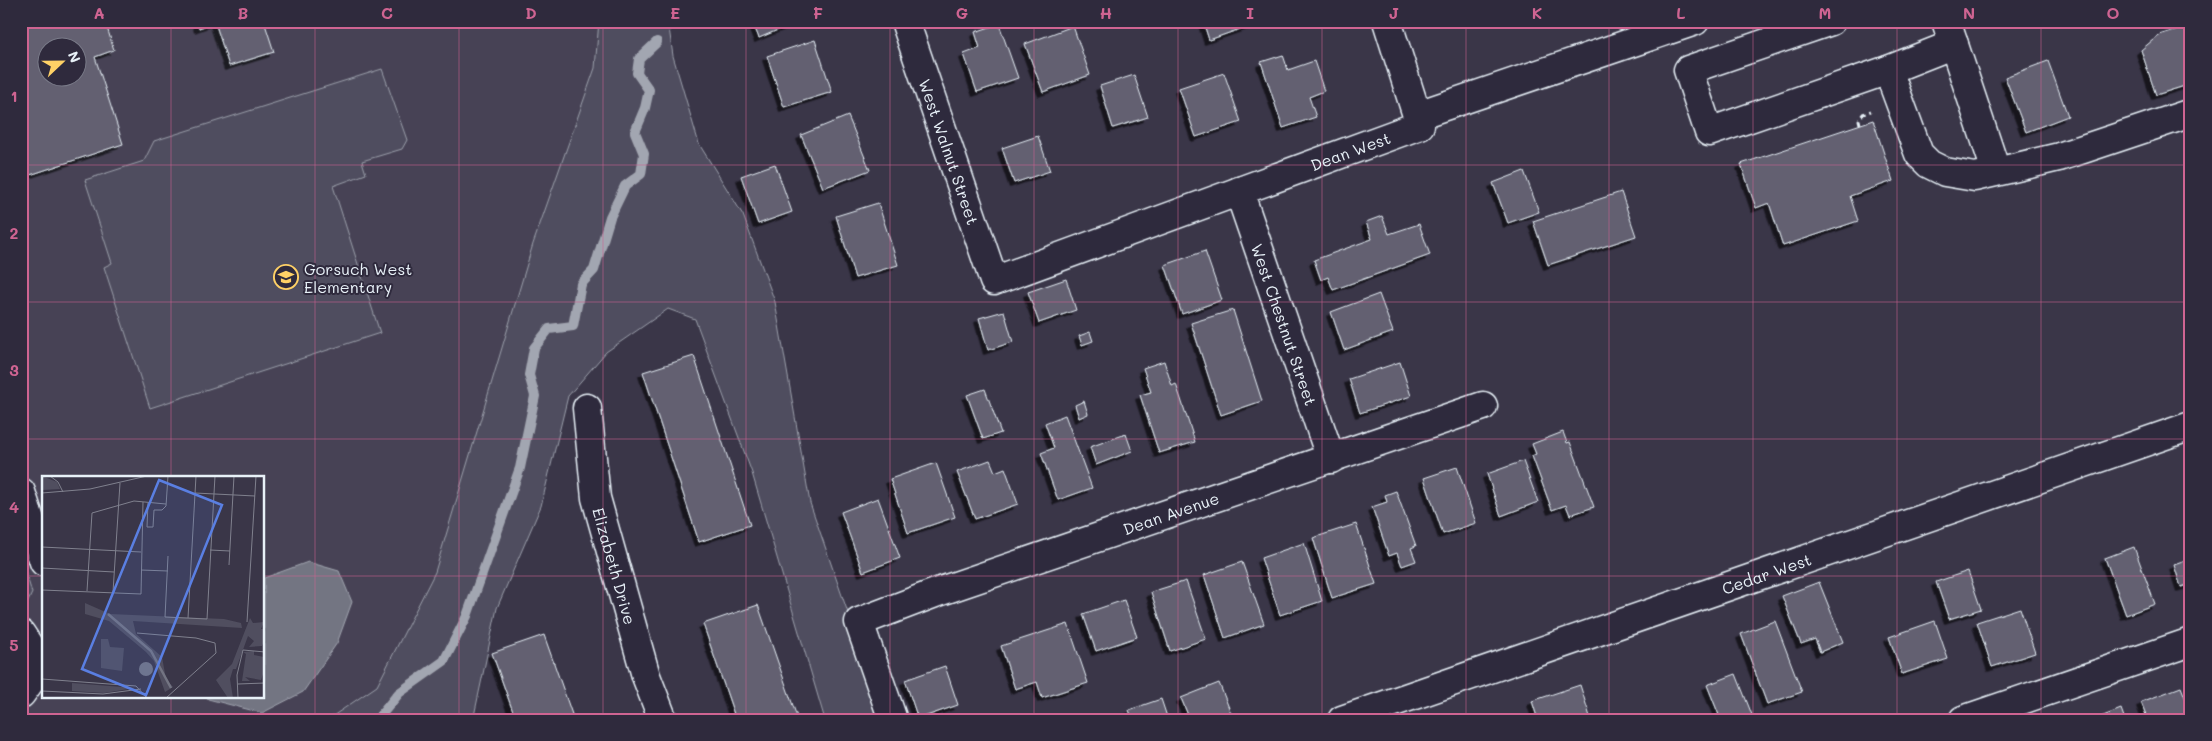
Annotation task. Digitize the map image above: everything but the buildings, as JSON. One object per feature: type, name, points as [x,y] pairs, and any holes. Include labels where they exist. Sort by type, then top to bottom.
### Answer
[{"type":"street","name":"West Walnut Street","points":[[906,21],[994,281]]},
{"type":"street","points":[[1387,21],[1418,115],[1695,21]]},
{"type":"street","points":[[1831,21],[1688,70],[1709,132],[1888,70],[1950,33],[1996,171]]},
{"type":"street","points":[[1888,70],[1919,154],[1929,164],[1945,172],[1975,177],[2059,157],[2191,113]]},
{"type":"street","name":"Dean West","points":[[994,281],[1420,125],[1418,115]]},
{"type":"street","name":"West Chestnut Street","points":[[1239,191],[1331,459]]},
{"type":"street","name":"Dean Avenue","points":[[893,720],[859,622],[956,586],[1484,406]]},
{"type":"street","name":"Elizabeth Drive","points":[[587,408],[596,498],[646,676],[663,720]]},
{"type":"street","name":"Cedar West","points":[[1342,720],[2191,426]]},
{"type":"street","points":[[21,492],[42,556]]},
{"type":"street","points":[[21,634],[42,663]]},
{"type":"street","points":[[1963,720],[2191,642]]},
{"type":"street","points":[[21,694],[42,665]]},
{"type":"path","points":[[1860,124],[1859,120],[1863,114],[1876,109]]},
{"type":"shaded area","name":"Gorsuch West Elementary","points":[[21,21],[602,21],[619,77],[416,679],[366,720],[21,720]]},
{"type":"shaded area","points":[[599,21],[668,21],[673,56],[699,144],[743,215],[775,302],[810,503],[885,720],[825,720],[752,473],[695,319],[668,309],[606,352],[568,396],[541,506],[497,608],[474,716],[470,720],[327,720],[377,686],[435,572],[533,244],[595,68]]},
{"type":"shaded area","points":[[382,69],[407,140],[402,149],[362,161],[366,174],[333,186],[380,333],[150,408],[104,267],[112,263],[85,180],[144,161],[154,141]]},
{"type":"shaded area","points":[[21,557],[32,593],[27,604],[21,601]]},
{"type":"water","points":[[308,562],[339,571],[352,602],[337,643],[303,692],[262,713],[208,698],[265,698],[265,578]]},
{"type":"waterway","points":[[377,720],[399,693],[444,661],[467,616],[520,468],[535,396],[529,375],[534,348],[549,329],[573,326],[581,284],[594,270],[610,217],[625,186],[641,174],[644,154],[635,132],[645,108],[649,90],[637,73],[639,59],[657,42]]},
{"type":"place","name":"Gorsuch West Elementary","points":[[286,277]]}]
